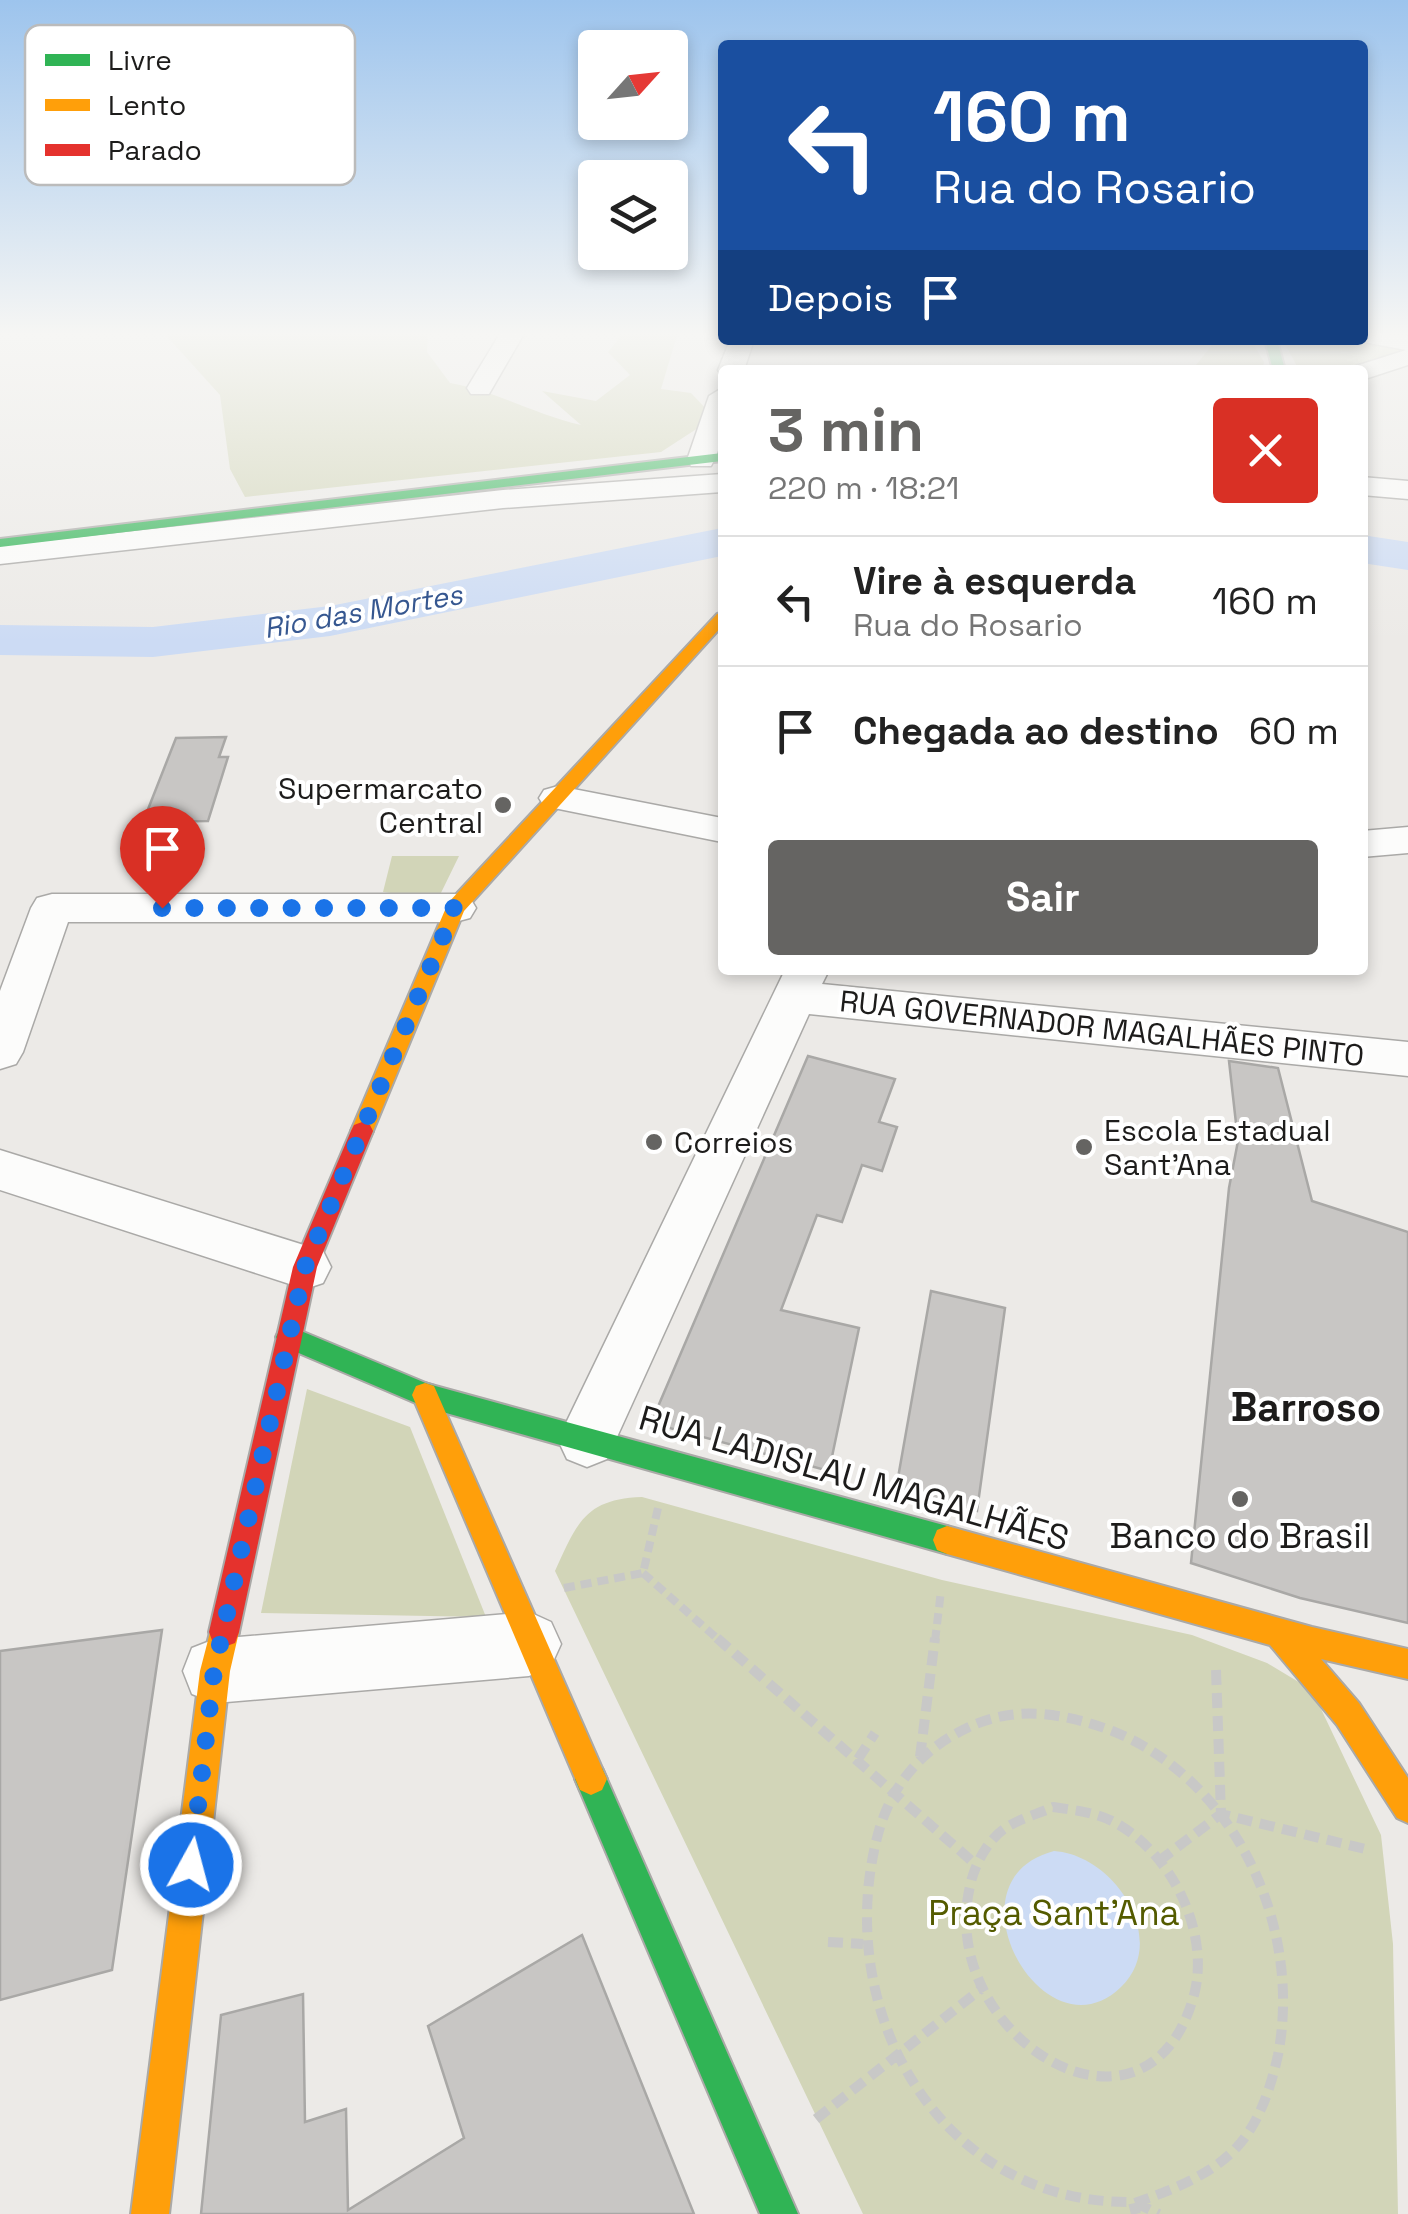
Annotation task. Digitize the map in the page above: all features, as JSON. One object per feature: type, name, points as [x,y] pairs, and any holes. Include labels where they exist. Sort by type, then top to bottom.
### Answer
[{"type":"street","points":[[0,543],[717,478]]},
{"type":"street","points":[[0,555],[717,478]]},
{"type":"street","points":[[1368,487],[1408,490]]},
{"type":"street","points":[[150,2214],[214,1671],[305,1267],[455,908],[718,622]]},
{"type":"street","points":[[558,798],[718,829]]},
{"type":"street","points":[[1368,843],[1408,840]]},
{"type":"street","points":[[0,1052],[52,908],[455,908]]},
{"type":"street","points":[[587,1440],[802,984]]},
{"type":"street","name":"RUA GOVERNADOR MAGALHÃES PINTO","points":[[802,984],[1408,1059]]},
{"type":"street","points":[[0,1170],[305,1267]]},
{"type":"street","name":"RUA LADISLAU MAGALHÃES","points":[[290,1337],[425,1395],[1280,1634],[1408,1664]]},
{"type":"street","points":[[425,1395],[528,1644],[779,2214]]},
{"type":"street","points":[[1280,1634],[1348,1714],[1408,1807]]},
{"type":"street","points":[[214,1671],[528,1644]]},
{"type":"path","points":[[644,1573],[660,1502]]},
{"type":"path","points":[[564,1588],[644,1573]]},
{"type":"path","points":[[644,1573],[974,1864]]},
{"type":"path","points":[[920,1759],[942,1580]]},
{"type":"path","points":[[1216,1663],[1221,1814]]},
{"type":"path","points":[[1136,2214],[1133,2202],[1079,2201],[1026,2183],[975,2152],[932,2108],[897,2055],[874,2001],[863,1944],[862,1888],[872,1838],[894,1792],[920,1759],[954,1733],[992,1717],[1039,1712],[1088,1719],[1136,1739],[1181,1771],[1221,1814],[1253,1866],[1276,1924],[1286,1987],[1282,2048],[1264,2106],[1231,2153],[1186,2185],[1134,2203],[1159,2214]]},
{"type":"path","points":[[858,1759],[875,1732]]},
{"type":"path","points":[[1053,1807],[1086,1810],[1118,1824],[1159,1861],[1190,1915],[1198,1955],[1195,1995],[1183,2030],[1160,2057],[1118,2075],[1094,2077],[1057,2068],[1024,2046],[995,2015],[981,1989],[964,1937],[965,1898],[974,1864],[996,1831],[1023,1814],[1053,1807]]},
{"type":"path","points":[[1221,1814],[1386,1854]]},
{"type":"path","points":[[1159,1861],[1221,1814]]},
{"type":"path","points":[[828,1942],[863,1944]]},
{"type":"path","points":[[816,2118],[981,1989]]},
{"type":"green space","points":[[225,435],[687,435],[661,452],[245,497],[230,469]]},
{"type":"green space","points":[[392,856],[459,856],[438,899],[383,892]]},
{"type":"green space","points":[[307,1389],[410,1427],[486,1617],[261,1613]]},
{"type":"green space","name":"Praça Sant'Ana","points":[[642,1497],[942,1580],[1192,1635],[1267,1663],[1312,1690],[1381,1835],[1393,1944],[1398,2214],[863,2214],[555,1571],[585,1517],[607,1503]]},
{"type":"water","points":[[1054,1851],[1097,1867],[1115,1883],[1137,1924],[1140,1946],[1135,1968],[1121,1987],[1091,2004],[1062,2001],[1036,1985],[1017,1958],[1006,1927],[1006,1895],[1022,1868]]},
{"type":"building","points":[[226,737],[219,757],[228,757],[208,821],[143,822],[176,738]]},
{"type":"building","points":[[808,1056],[895,1079],[879,1122],[897,1127],[882,1171],[862,1165],[842,1222],[817,1215],[781,1310],[859,1328],[829,1471],[651,1423]]},
{"type":"building","points":[[1229,1061],[1278,1068],[1312,1201],[1408,1232],[1408,1623],[1300,1598],[1191,1563],[1229,1188],[1238,1141]]},
{"type":"building","points":[[931,1291],[1005,1308],[977,1511],[896,1489]]},
{"type":"building","points":[[162,1630],[112,1970],[0,2000],[0,1651]]},
{"type":"building","points":[[582,1935],[694,2214],[201,2214],[221,2015],[303,1994],[305,2122],[346,2109],[348,2210],[464,2138],[428,2026]]},
{"type":"waterway","name":"Rio das Mortes","points":[[0,640],[153,642],[330,621],[718,543]]},
{"type":"waterway","name":"Rio das Mortes","points":[[1368,550],[1408,556]]},
{"type":"traffic: fast","points":[[0,543],[718,457]]},
{"type":"traffic: fast","points":[[289,1337],[425,1395],[947,1540]]},
{"type":"traffic: fast","points":[[591,1779],[779,2214]]},
{"type":"traffic: slow","points":[[362,1131],[455,908],[718,621]]},
{"type":"traffic: slow","points":[[425,1395],[591,1779]]},
{"type":"traffic: slow","points":[[947,1540],[1312,1642],[1408,1664]]},
{"type":"traffic: slow","points":[[150,2214],[215,1671],[224,1632]]},
{"type":"traffic: slow","points":[[1280,1634],[1348,1714],[1408,1807]]},
{"type":"traffic: jam","points":[[224,1632],[305,1267],[362,1131]]},
{"type":"place","name":"Supermarcato Central","points":[[503,805]]},
{"type":"place","name":"Correios","points":[[654,1142]]},
{"type":"place","name":"Escola Estadual Sant'Ana","points":[[1084,1147]]},
{"type":"place","name":"Banco do Brasil","points":[[1240,1499]]},
{"type":"district","name":"Barroso","points":[[1306,1407]]},
{"type":"route","points":[[162,908],[455,908],[305,1267],[214,1671],[191,1865]]}]
